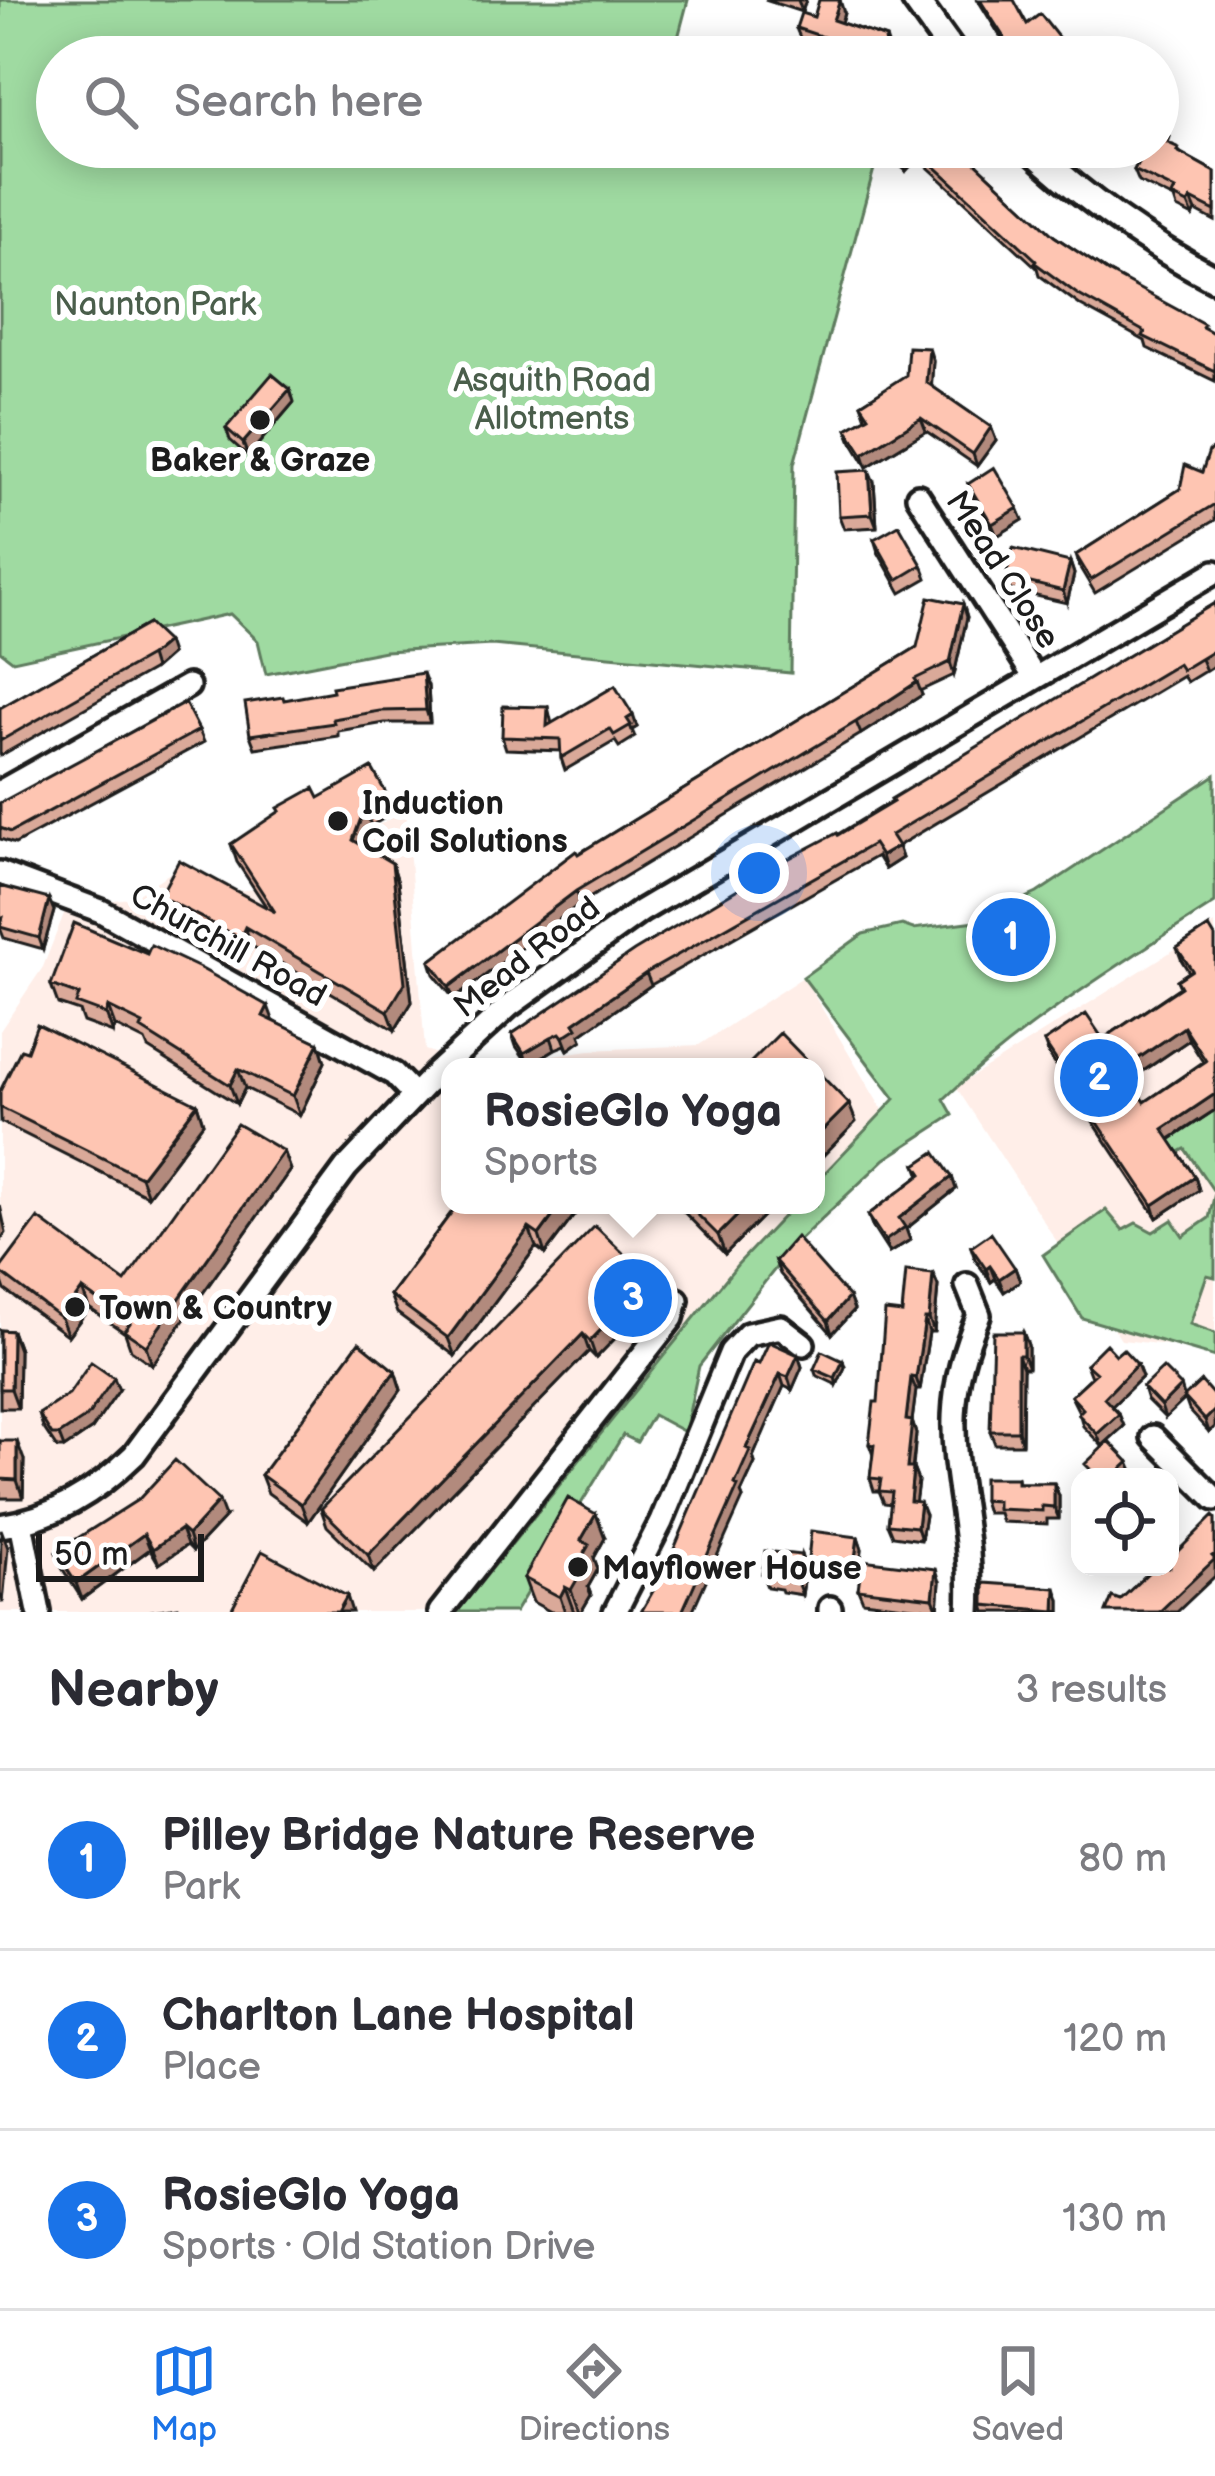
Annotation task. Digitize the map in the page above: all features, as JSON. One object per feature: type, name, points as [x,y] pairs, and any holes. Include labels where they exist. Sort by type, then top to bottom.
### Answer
[{"type":"street","points":[[915,0],[941,36]]},
{"type":"street","points":[[1053,168],[1099,209],[1152,246],[1215,279]]},
{"type":"street","name":"Mead Close","points":[[918,496],[1035,678]]},
{"type":"street","name":"Mead Road","points":[[453,1058],[508,1006],[641,911],[1215,572]]},
{"type":"street","points":[[0,792],[188,686]]},
{"type":"street","name":"Churchill Road","points":[[0,873],[116,919],[394,1074],[414,1095]]},
{"type":"street","name":"Mead Road","points":[[10,1524],[79,1500],[134,1455],[346,1168],[441,1069]]},
{"type":"street","points":[[967,1285],[989,1316],[956,1379],[951,1432],[968,1554],[970,1612]]},
{"type":"street","points":[[440,1612],[672,1318],[677,1300]]},
{"type":"street","points":[[615,1612],[661,1522],[707,1403],[740,1339],[756,1330],[781,1327],[803,1344]]},
{"type":"street","points":[[1153,1437],[1215,1499]]},
{"type":"street","points":[[10,1524],[39,1612]]},
{"type":"shaded area","points":[[406,809],[425,1050],[449,1058],[441,1058],[441,1214],[814,1214],[688,1330],[475,1612],[0,1612],[0,1031],[43,967],[67,906],[130,898],[173,871],[238,891],[276,886]]},
{"type":"shaded area","points":[[1215,924],[1215,1350],[1121,1340],[956,1087]]},
{"type":"shaded area","points":[[803,977],[889,1121],[864,1168],[825,1204],[825,1058],[532,1058],[699,1045]]},
{"type":"green space","name":"Asquith Road Allotments","points":[[0,0],[688,0],[679,36],[36,36],[36,168],[874,168],[794,464],[791,673],[492,645],[385,651],[266,674],[258,641],[230,614],[13,661],[0,651]]},
{"type":"green space","points":[[1215,775],[1215,903],[1040,1019],[944,1099],[953,1115],[885,1159],[793,1246],[699,1366],[685,1432],[653,1415],[637,1442],[623,1435],[515,1612],[457,1612],[737,1265],[785,1214],[825,1214],[825,1173],[895,1099],[803,977],[863,934],[902,925],[913,929],[976,921],[1037,893]]},
{"type":"green space","points":[[1213,1111],[1215,1193],[1185,1149],[1175,1154],[1167,1141]]},
{"type":"green space","points":[[1215,1193],[1215,1277],[1207,1275],[1190,1324],[1215,1333],[1215,1357],[1082,1318],[1043,1255],[1106,1210],[1123,1230],[1136,1223],[1153,1232],[1172,1220],[1183,1236],[1209,1218]]},
{"type":"building","points":[[819,0],[840,0],[833,20],[880,36],[820,36],[796,28],[801,13],[814,17]]},
{"type":"building","points":[[980,0],[1014,0],[1027,24],[1040,14],[1057,36],[1003,36]]},
{"type":"building","points":[[1179,152],[1215,172],[1215,211],[1172,196],[1175,190],[1134,170],[1179,168]]},
{"type":"building","points":[[937,168],[981,168],[1054,236],[1108,272],[1204,324],[1215,334],[1215,371],[1143,336],[1145,332],[1077,294]]},
{"type":"building","points":[[908,347],[929,348],[926,382],[991,427],[973,454],[921,418],[863,454],[847,429],[869,416],[861,404],[906,375]]},
{"type":"building","points":[[272,374],[290,389],[243,443],[226,428]]},
{"type":"building","points":[[1215,447],[1215,504],[1091,580],[1076,555],[1180,489],[1185,465],[1202,472]]},
{"type":"building","points":[[994,467],[1018,508],[992,524],[968,484]]},
{"type":"building","points":[[869,470],[872,514],[839,516],[837,472]]},
{"type":"building","points":[[899,525],[922,565],[897,580],[874,539]]},
{"type":"building","points":[[1013,548],[1070,562],[1063,591],[1006,577]]},
{"type":"building","points":[[929,597],[963,604],[950,662],[915,679],[917,682],[856,722],[576,891],[449,987],[430,961],[576,851],[578,854],[917,647]]},
{"type":"building","points":[[1215,603],[1215,650],[1182,670],[1178,664],[891,835],[898,846],[881,856],[873,844],[646,973],[574,1023],[577,1028],[563,1037],[560,1033],[524,1053],[512,1034],[634,951],[786,860],[838,835]]},
{"type":"building","points":[[148,624],[167,642],[150,656],[0,741],[0,708]]},
{"type":"building","points":[[423,673],[426,710],[380,711],[250,735],[245,703]]},
{"type":"building","points":[[615,686],[633,715],[627,719],[631,725],[614,735],[610,729],[561,758],[560,739],[502,737],[503,706],[548,707],[547,726]]},
{"type":"building","points":[[185,703],[199,730],[11,832],[0,828],[0,803]]},
{"type":"building","points":[[372,768],[387,795],[365,807],[353,840],[392,863],[405,983],[388,1011],[245,927],[240,938],[160,896],[179,860],[275,912],[231,844],[314,788],[319,798]]},
{"type":"building","points":[[0,886],[49,899],[39,938],[0,927]]},
{"type":"building","points":[[74,923],[147,954],[151,945],[200,968],[268,1006],[263,1016],[319,1043],[293,1096],[238,1069],[230,1085],[141,1029],[143,1024],[108,1007],[106,1014],[76,1003],[79,995],[51,985]]},
{"type":"building","points":[[1209,927],[1215,937],[1215,1094],[1163,1129],[1195,1177],[1153,1205],[1044,1042],[1086,1014],[1103,1039],[1181,987],[1177,980],[1192,970],[1177,948]],"holes":[[[1184,1027],[1206,1061],[1145,1102],[1123,1069]]]},
{"type":"building","points":[[37,1024],[197,1104],[141,1177],[0,1107],[0,1091],[21,1049],[27,1051]]},
{"type":"building","points":[[780,1033],[804,1058],[755,1058]]},
{"type":"building","points":[[825,1079],[849,1104],[825,1128]]},
{"type":"building","points":[[237,1124],[283,1151],[146,1346],[124,1331],[130,1323],[82,1289],[61,1318],[0,1272],[38,1218],[125,1282]]},
{"type":"building","points":[[935,1152],[952,1177],[899,1218],[905,1227],[885,1241],[868,1215],[922,1174],[916,1165]]},
{"type":"building","points":[[450,1214],[554,1214],[539,1235],[529,1228],[448,1338],[390,1295]]},
{"type":"building","points":[[697,1214],[739,1214],[718,1235]]},
{"type":"building","points":[[595,1226],[650,1279],[590,1341],[583,1334],[368,1555],[321,1509]]},
{"type":"building","points":[[991,1233],[1015,1268],[999,1279],[971,1247]]},
{"type":"building","points":[[796,1237],[849,1297],[828,1321],[775,1261]]},
{"type":"building","points":[[906,1271],[933,1274],[929,1319],[925,1319],[916,1378],[911,1377],[906,1420],[912,1421],[907,1468],[913,1468],[910,1501],[920,1502],[917,1527],[888,1524],[892,1492],[879,1491],[881,1479],[870,1478],[874,1445],[869,1444],[874,1402],[878,1402],[885,1311],[902,1313]]},
{"type":"building","points":[[0,1330],[12,1331],[11,1389],[0,1389]]},
{"type":"building","points":[[993,1332],[1023,1332],[1023,1355],[1018,1355],[1018,1431],[990,1431]]},
{"type":"building","points":[[359,1342],[395,1371],[301,1504],[261,1475]]},
{"type":"building","points":[[769,1342],[798,1355],[788,1377],[780,1374],[746,1448],[750,1450],[738,1486],[682,1612],[641,1612],[665,1570],[754,1362],[759,1364]]},
{"type":"building","points":[[1106,1344],[1116,1355],[1123,1349],[1137,1364],[1104,1398],[1119,1414],[1097,1434],[1078,1414],[1083,1409],[1071,1396],[1096,1373],[1086,1364]]},
{"type":"building","points":[[822,1351],[843,1361],[835,1378],[814,1369]]},
{"type":"building","points":[[91,1362],[114,1378],[88,1416],[52,1435],[39,1414],[69,1394]]},
{"type":"building","points":[[1163,1368],[1181,1386],[1161,1406],[1143,1387]]},
{"type":"building","points":[[1201,1381],[1215,1397],[1215,1410],[1205,1420],[1184,1397]]},
{"type":"building","points":[[0,1441],[17,1441],[17,1480],[0,1479]]},
{"type":"building","points":[[1109,1441],[1129,1462],[1123,1468],[1085,1464]]},
{"type":"building","points":[[175,1460],[219,1501],[188,1535],[181,1529],[153,1549],[144,1534],[76,1583],[56,1552],[139,1499]]},
{"type":"building","points":[[983,1478],[1054,1483],[1054,1507],[997,1509],[997,1501],[983,1500]]},
{"type":"building","points":[[568,1498],[596,1514],[581,1540],[589,1545],[576,1568],[582,1571],[571,1590],[565,1587],[560,1597],[524,1578]]},
{"type":"building","points":[[1215,1518],[1215,1559],[1159,1612],[1106,1612],[1112,1597],[1120,1600],[1145,1576],[1179,1576],[1179,1550]]},
{"type":"building","points":[[811,1531],[858,1537],[854,1565],[808,1560]]},
{"type":"building","points":[[262,1551],[347,1596],[338,1612],[230,1612]]},
{"type":"building","points":[[765,1551],[801,1555],[797,1582],[762,1574]]},
{"type":"building","points":[[862,1560],[936,1569],[933,1598],[858,1589]]},
{"type":"building","points":[[984,1583],[1056,1588],[1055,1611],[984,1605]]},
{"type":"place","name":"Baker & Graze","points":[[260,420]]},
{"type":"place","name":"Induction Coil Solutions","points":[[338,821]]},
{"type":"place","name":"Pilley Bridge Nature Reserve","points":[[1011,937]]},
{"type":"place","name":"Charlton Lane Hospital","points":[[1099,1078]]},
{"type":"place","name":"RosieGlo Yoga","points":[[633,1298]]},
{"type":"place","name":"Town & Country","points":[[75,1307]]},
{"type":"place","name":"Mayflower House","points":[[578,1567]]},
{"type":"park label","name":"Naunton Park","points":[[155,303]]}]
